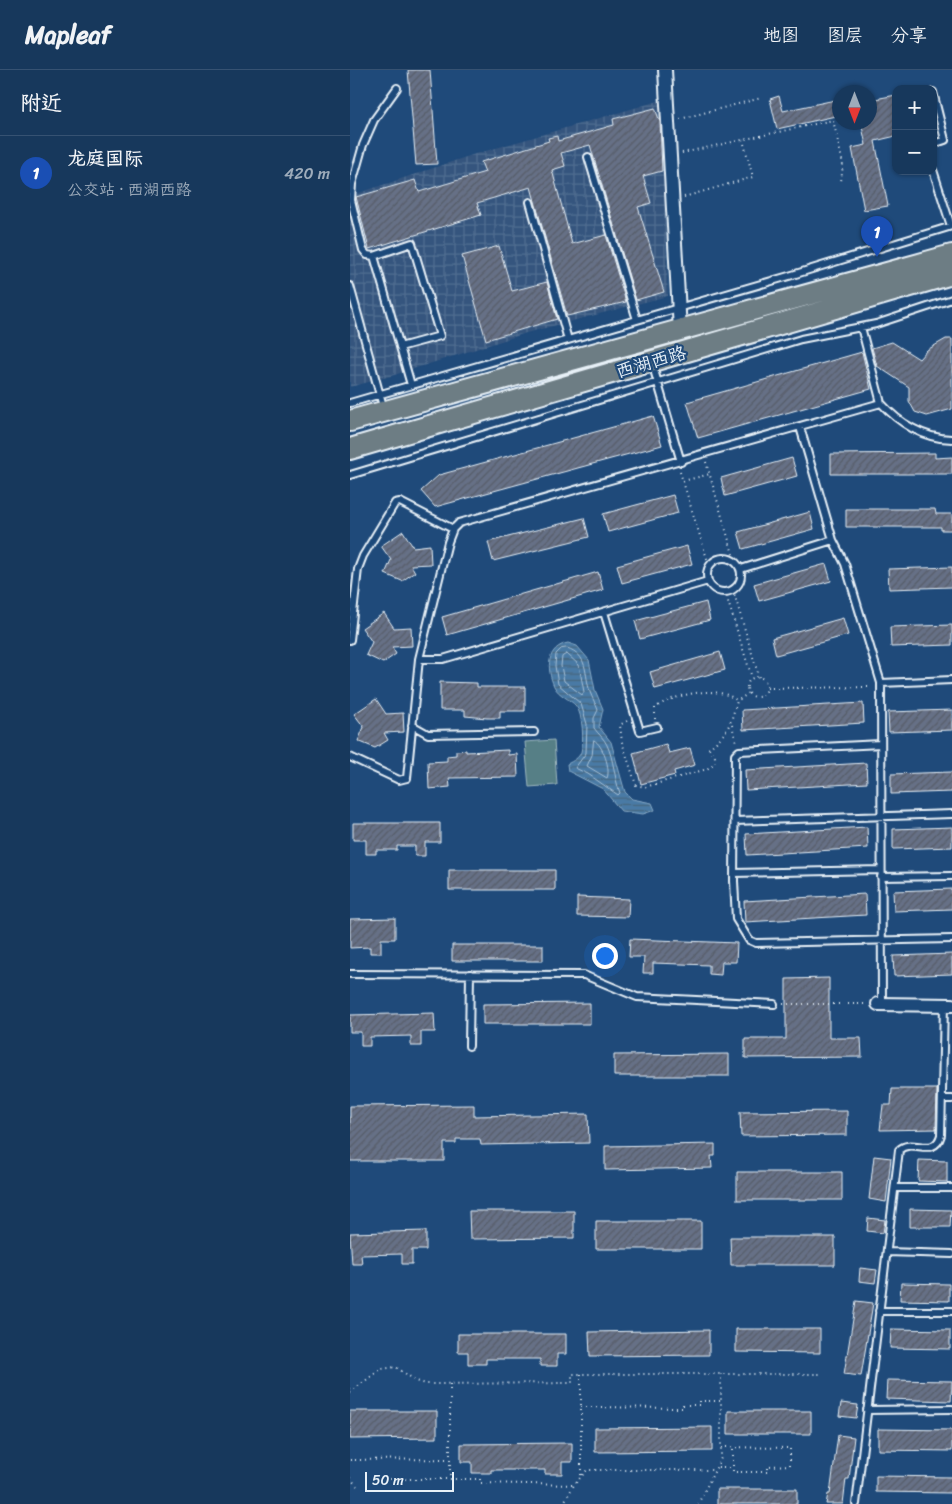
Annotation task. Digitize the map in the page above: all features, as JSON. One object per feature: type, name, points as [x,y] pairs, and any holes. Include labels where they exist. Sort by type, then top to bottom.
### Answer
[{"type":"main road","name":"西湖西路","points":[[350,420],[382,403],[680,330],[952,255]]},
{"type":"main road","name":"西湖西路","points":[[350,449],[952,274]]},
{"type":"street","points":[[665,70],[680,330]]},
{"type":"street","points":[[880,1004],[948,1005]]},
{"type":"lane","points":[[397,88],[374,120],[363,145],[352,184],[351,200],[363,250],[367,255],[374,256],[412,243],[440,336],[400,347]]},
{"type":"lane","points":[[937,108],[945,140],[937,143]]},
{"type":"lane","points":[[588,157],[637,320]]},
{"type":"lane","points":[[350,403],[382,403],[412,385],[679,308],[952,226],[935,175]]},
{"type":"lane","points":[[530,202],[568,340]]},
{"type":"lane","points":[[374,256],[412,385]]},
{"type":"lane","points":[[350,286],[382,403]]},
{"type":"lane","points":[[350,476],[801,339],[861,327],[952,299]]},
{"type":"lane","points":[[861,327],[881,403],[894,417],[916,430],[931,436],[952,439]]},
{"type":"lane","points":[[652,362],[679,462]]},
{"type":"lane","points":[[350,757],[399,780],[406,778],[419,659],[453,529],[458,524],[881,403]]},
{"type":"lane","points":[[800,427],[834,540],[845,564],[882,685],[880,1004]]},
{"type":"lane","points":[[350,640],[358,569],[363,556],[395,503],[400,502],[453,529]]},
{"type":"lane","points":[[741,569],[834,540]]},
{"type":"lane","points":[[724,557],[734,560],[741,569],[740,581],[733,590],[725,592],[716,590],[706,576],[710,565],[713,561],[724,557]]},
{"type":"lane","points":[[419,659],[443,659],[708,581]]},
{"type":"lane","points":[[604,612],[640,731],[657,727]]},
{"type":"lane","points":[[882,685],[952,680]]},
{"type":"lane","points":[[412,724],[428,734],[534,732]]},
{"type":"lane","points":[[882,744],[739,752],[735,755],[734,873],[736,919],[749,940],[756,943],[952,939]]},
{"type":"lane","points":[[735,821],[952,814]]},
{"type":"lane","points":[[734,873],[952,876]]},
{"type":"lane","points":[[350,974],[584,975],[637,997],[774,1004]]},
{"type":"lane","points":[[469,1046],[470,974]]},
{"type":"lane","points":[[856,1504],[898,1154],[902,1147],[933,1146],[938,1142],[942,1127],[948,1005]]},
{"type":"lane","points":[[942,1099],[952,1098]]},
{"type":"lane","points":[[895,1188],[952,1188]]},
{"type":"lane","points":[[887,1252],[952,1254]]},
{"type":"lane","points":[[879,1311],[952,1311]]},
{"type":"lane","points":[[867,1410],[952,1409]]},
{"type":"path","points":[[668,122],[761,98]]},
{"type":"path","points":[[670,156],[833,120],[843,164],[841,182]]},
{"type":"path","points":[[673,201],[752,177],[743,140]]},
{"type":"path","points":[[704,455],[734,560]]},
{"type":"path","points":[[679,462],[683,481],[710,565]]},
{"type":"path","points":[[683,481],[710,474]]},
{"type":"path","points":[[733,590],[759,677],[765,681],[767,688],[764,694],[758,697],[749,693]]},
{"type":"path","points":[[725,592],[752,678]]},
{"type":"path","points":[[749,693],[747,683],[752,678],[759,677]]},
{"type":"path","points":[[767,688],[882,685]]},
{"type":"path","points":[[657,727],[655,708],[663,702],[709,691],[722,692],[732,696],[737,701]]},
{"type":"path","points":[[636,717],[622,722],[620,731],[636,785],[645,786],[707,769],[715,763],[715,757],[709,748],[723,737],[732,724],[737,701],[749,693]]},
{"type":"path","points":[[732,724],[739,752]]},
{"type":"path","points":[[774,1004],[880,1004]]},
{"type":"path","points":[[350,1392],[386,1368],[401,1368],[420,1382],[450,1384],[572,1383],[572,1374],[820,1374]]},
{"type":"path","points":[[581,1374],[581,1476]]},
{"type":"path","points":[[698,1504],[721,1458],[721,1374]]},
{"type":"path","points":[[450,1384],[450,1479]]},
{"type":"path","points":[[350,1388],[350,1396]]},
{"type":"path","points":[[581,1407],[683,1408],[683,1404],[700,1405],[700,1401],[721,1401]]},
{"type":"path","points":[[721,1447],[733,1447],[790,1448],[790,1465],[768,1466],[768,1472],[733,1472],[733,1447]]},
{"type":"path","points":[[350,1460],[450,1459]]},
{"type":"path","points":[[564,1504],[581,1476],[591,1470],[733,1467]]},
{"type":"path","points":[[350,1478],[357,1486]]},
{"type":"path","points":[[385,1479],[480,1479],[480,1483],[574,1485]]},
{"type":"shaded area","points":[[662,100],[668,296],[526,333],[391,376],[350,387],[350,196],[475,154]]},
{"type":"green space","points":[[554,740],[557,785],[529,787],[525,742]]},
{"type":"water","points":[[568,643],[577,646],[589,660],[595,690],[603,709],[599,727],[611,742],[625,792],[632,799],[652,803],[655,810],[643,814],[621,811],[603,789],[568,771],[567,764],[577,758],[581,752],[583,735],[580,715],[576,706],[558,692],[554,686],[549,666],[552,654],[556,649]]},
{"type":"building","points":[[408,70],[430,70],[437,164],[416,165]]},
{"type":"building","points":[[779,96],[783,111],[832,101],[832,117],[777,129],[770,99]]},
{"type":"building","points":[[892,96],[892,137],[875,141],[888,206],[864,210],[852,148],[866,145],[863,130],[877,130],[877,99]]},
{"type":"building","points":[[655,108],[660,122],[662,171],[643,176],[651,203],[638,207],[664,292],[636,300],[590,145],[561,153],[565,166],[552,170],[572,244],[606,235],[626,302],[567,316],[531,187],[477,203],[481,215],[369,249],[356,197],[415,180],[419,192],[485,172],[481,162],[549,141],[548,138],[557,136],[558,141],[614,125],[613,119]]},
{"type":"building","points":[[499,246],[512,291],[547,282],[557,319],[486,340],[462,256]]},
{"type":"building","points":[[946,339],[952,339],[952,409],[927,416],[915,412],[909,401],[909,387],[877,366],[872,348],[892,342],[919,359],[927,350]]},
{"type":"building","points":[[862,352],[871,389],[698,438],[687,402]]},
{"type":"building","points":[[653,416],[662,445],[435,507],[421,491],[439,475]]},
{"type":"building","points":[[935,453],[935,458],[952,457],[952,474],[831,474],[831,454]]},
{"type":"building","points":[[792,458],[797,476],[725,496],[721,478]]},
{"type":"building","points":[[673,495],[678,513],[608,532],[603,514]]},
{"type":"building","points":[[846,509],[935,509],[936,514],[952,514],[952,530],[941,530],[941,527],[846,527]]},
{"type":"building","points":[[810,512],[814,529],[743,549],[738,532]]},
{"type":"building","points":[[584,518],[589,537],[493,561],[488,542]]},
{"type":"building","points":[[403,531],[413,547],[430,545],[431,564],[411,565],[415,572],[402,581],[385,574],[391,560],[381,546]]},
{"type":"building","points":[[687,546],[692,564],[622,583],[617,565]]},
{"type":"building","points":[[826,564],[831,581],[759,601],[754,584]]},
{"type":"building","points":[[952,567],[952,587],[889,589],[888,569]]},
{"type":"building","points":[[598,572],[603,590],[447,635],[442,617]]},
{"type":"building","points":[[706,602],[710,620],[640,639],[635,621]]},
{"type":"building","points":[[384,613],[394,628],[411,627],[412,646],[392,647],[396,654],[383,663],[366,655],[372,642],[362,628]]},
{"type":"building","points":[[843,618],[848,635],[776,655],[772,638]]},
{"type":"building","points":[[952,625],[952,645],[891,647],[890,627]]},
{"type":"building","points":[[720,652],[725,670],[655,689],[650,672]]},
{"type":"building","points":[[440,682],[477,683],[477,687],[525,687],[525,711],[500,711],[500,718],[487,718],[465,716],[465,710],[440,710]]},
{"type":"building","points":[[376,699],[386,714],[403,713],[404,732],[384,733],[388,740],[375,748],[358,741],[364,727],[354,714]]},
{"type":"building","points":[[863,703],[864,723],[743,730],[742,710]]},
{"type":"building","points":[[952,710],[952,730],[889,732],[888,712]]},
{"type":"building","points":[[666,744],[669,753],[690,748],[695,765],[674,771],[675,775],[641,784],[633,753]]},
{"type":"building","points":[[466,750],[466,752],[508,750],[508,755],[517,754],[518,777],[449,778],[450,787],[429,789],[428,762],[447,761],[447,756],[456,755],[456,751]]},
{"type":"building","points":[[866,763],[867,783],[746,790],[745,770]]},
{"type":"building","points":[[952,772],[952,792],[891,794],[891,774]]},
{"type":"building","points":[[353,823],[440,823],[440,842],[425,842],[425,856],[415,856],[415,846],[397,846],[397,850],[376,850],[376,854],[366,854],[366,840],[353,840]]},
{"type":"building","points":[[867,827],[868,848],[747,855],[746,834]]},
{"type":"building","points":[[952,827],[952,847],[893,849],[893,829]]},
{"type":"building","points":[[449,870],[555,870],[555,890],[449,890]]},
{"type":"building","points":[[952,889],[952,909],[894,911],[893,891]]},
{"type":"building","points":[[865,894],[866,915],[745,922],[744,901]]},
{"type":"building","points":[[577,897],[629,899],[628,917],[577,916]]},
{"type":"building","points":[[395,918],[395,939],[381,939],[381,953],[370,953],[370,947],[350,948],[350,919]]},
{"type":"building","points":[[630,939],[737,943],[736,962],[722,962],[721,975],[709,974],[709,965],[653,963],[653,973],[643,973],[644,957],[629,957]]},
{"type":"building","points":[[452,945],[543,945],[543,961],[452,961]]},
{"type":"building","points":[[952,954],[952,974],[894,976],[893,956]]},
{"type":"building","points":[[829,978],[829,1038],[861,1038],[862,1057],[745,1058],[745,1039],[786,1039],[786,979]]},
{"type":"building","points":[[590,1003],[590,1024],[483,1024],[483,1004]]},
{"type":"building","points":[[434,1013],[435,1032],[421,1032],[421,1046],[411,1046],[411,1036],[370,1037],[370,1046],[361,1046],[361,1032],[350,1032],[350,1015]]},
{"type":"building","points":[[729,1054],[729,1076],[614,1076],[614,1055]]},
{"type":"building","points":[[892,1089],[937,1089],[936,1129],[880,1130],[883,1105],[891,1105]]},
{"type":"building","points":[[474,1105],[474,1116],[588,1114],[589,1143],[481,1145],[480,1139],[456,1139],[456,1143],[444,1143],[444,1161],[350,1161],[350,1106]]},
{"type":"building","points":[[847,1111],[847,1135],[741,1136],[740,1112]]},
{"type":"building","points":[[715,1144],[715,1156],[711,1156],[712,1168],[605,1170],[605,1146]]},
{"type":"building","points":[[874,1156],[891,1158],[886,1202],[869,1199]]},
{"type":"building","points":[[919,1160],[947,1161],[947,1182],[918,1181]]},
{"type":"building","points":[[737,1172],[842,1172],[842,1200],[737,1200]]},
{"type":"building","points":[[910,1209],[951,1210],[950,1227],[910,1227]]},
{"type":"building","points":[[469,1211],[574,1211],[574,1238],[470,1239]]},
{"type":"building","points":[[868,1218],[885,1220],[883,1233],[867,1231]]},
{"type":"building","points":[[596,1221],[701,1221],[701,1249],[596,1249]]},
{"type":"building","points":[[426,1231],[426,1250],[412,1250],[412,1264],[402,1264],[402,1254],[361,1255],[362,1264],[352,1264],[350,1233]]},
{"type":"building","points":[[730,1237],[835,1237],[835,1265],[731,1265]]},
{"type":"building","points":[[860,1268],[877,1270],[875,1283],[859,1281]]},
{"type":"building","points":[[901,1283],[949,1284],[949,1301],[900,1300]]},
{"type":"building","points":[[856,1301],[873,1303],[861,1376],[844,1374]]},
{"type":"building","points":[[736,1329],[820,1329],[820,1353],[736,1352]]},
{"type":"building","points":[[891,1329],[950,1330],[950,1349],[890,1348]]},
{"type":"building","points":[[709,1330],[709,1355],[590,1356],[589,1332]]},
{"type":"building","points":[[458,1334],[566,1334],[566,1354],[557,1354],[557,1366],[540,1366],[540,1359],[486,1359],[486,1364],[468,1364],[468,1352],[458,1352]]},
{"type":"building","points":[[887,1380],[952,1381],[951,1401],[886,1399]]},
{"type":"building","points":[[841,1403],[858,1405],[856,1418],[839,1416]]},
{"type":"building","points":[[350,1411],[437,1411],[437,1438],[350,1439]]},
{"type":"building","points":[[728,1411],[811,1411],[811,1434],[728,1434]]},
{"type":"building","points":[[712,1427],[712,1451],[595,1452],[595,1428]]},
{"type":"building","points":[[878,1429],[952,1430],[952,1451],[878,1450]]},
{"type":"building","points":[[838,1435],[854,1437],[849,1479],[846,1479],[843,1504],[826,1504],[828,1494],[830,1494]]},
{"type":"building","points":[[572,1443],[572,1462],[562,1462],[562,1474],[545,1474],[545,1470],[491,1470],[491,1473],[472,1473],[472,1462],[461,1462],[461,1444]]},
{"type":"building","points":[[876,1476],[952,1477],[952,1493],[876,1492]]},
{"type":"building","points":[[717,1489],[797,1489],[797,1504],[717,1504]]},
{"type":"place","name":"龙庭国际","points":[[877,257]]}]
